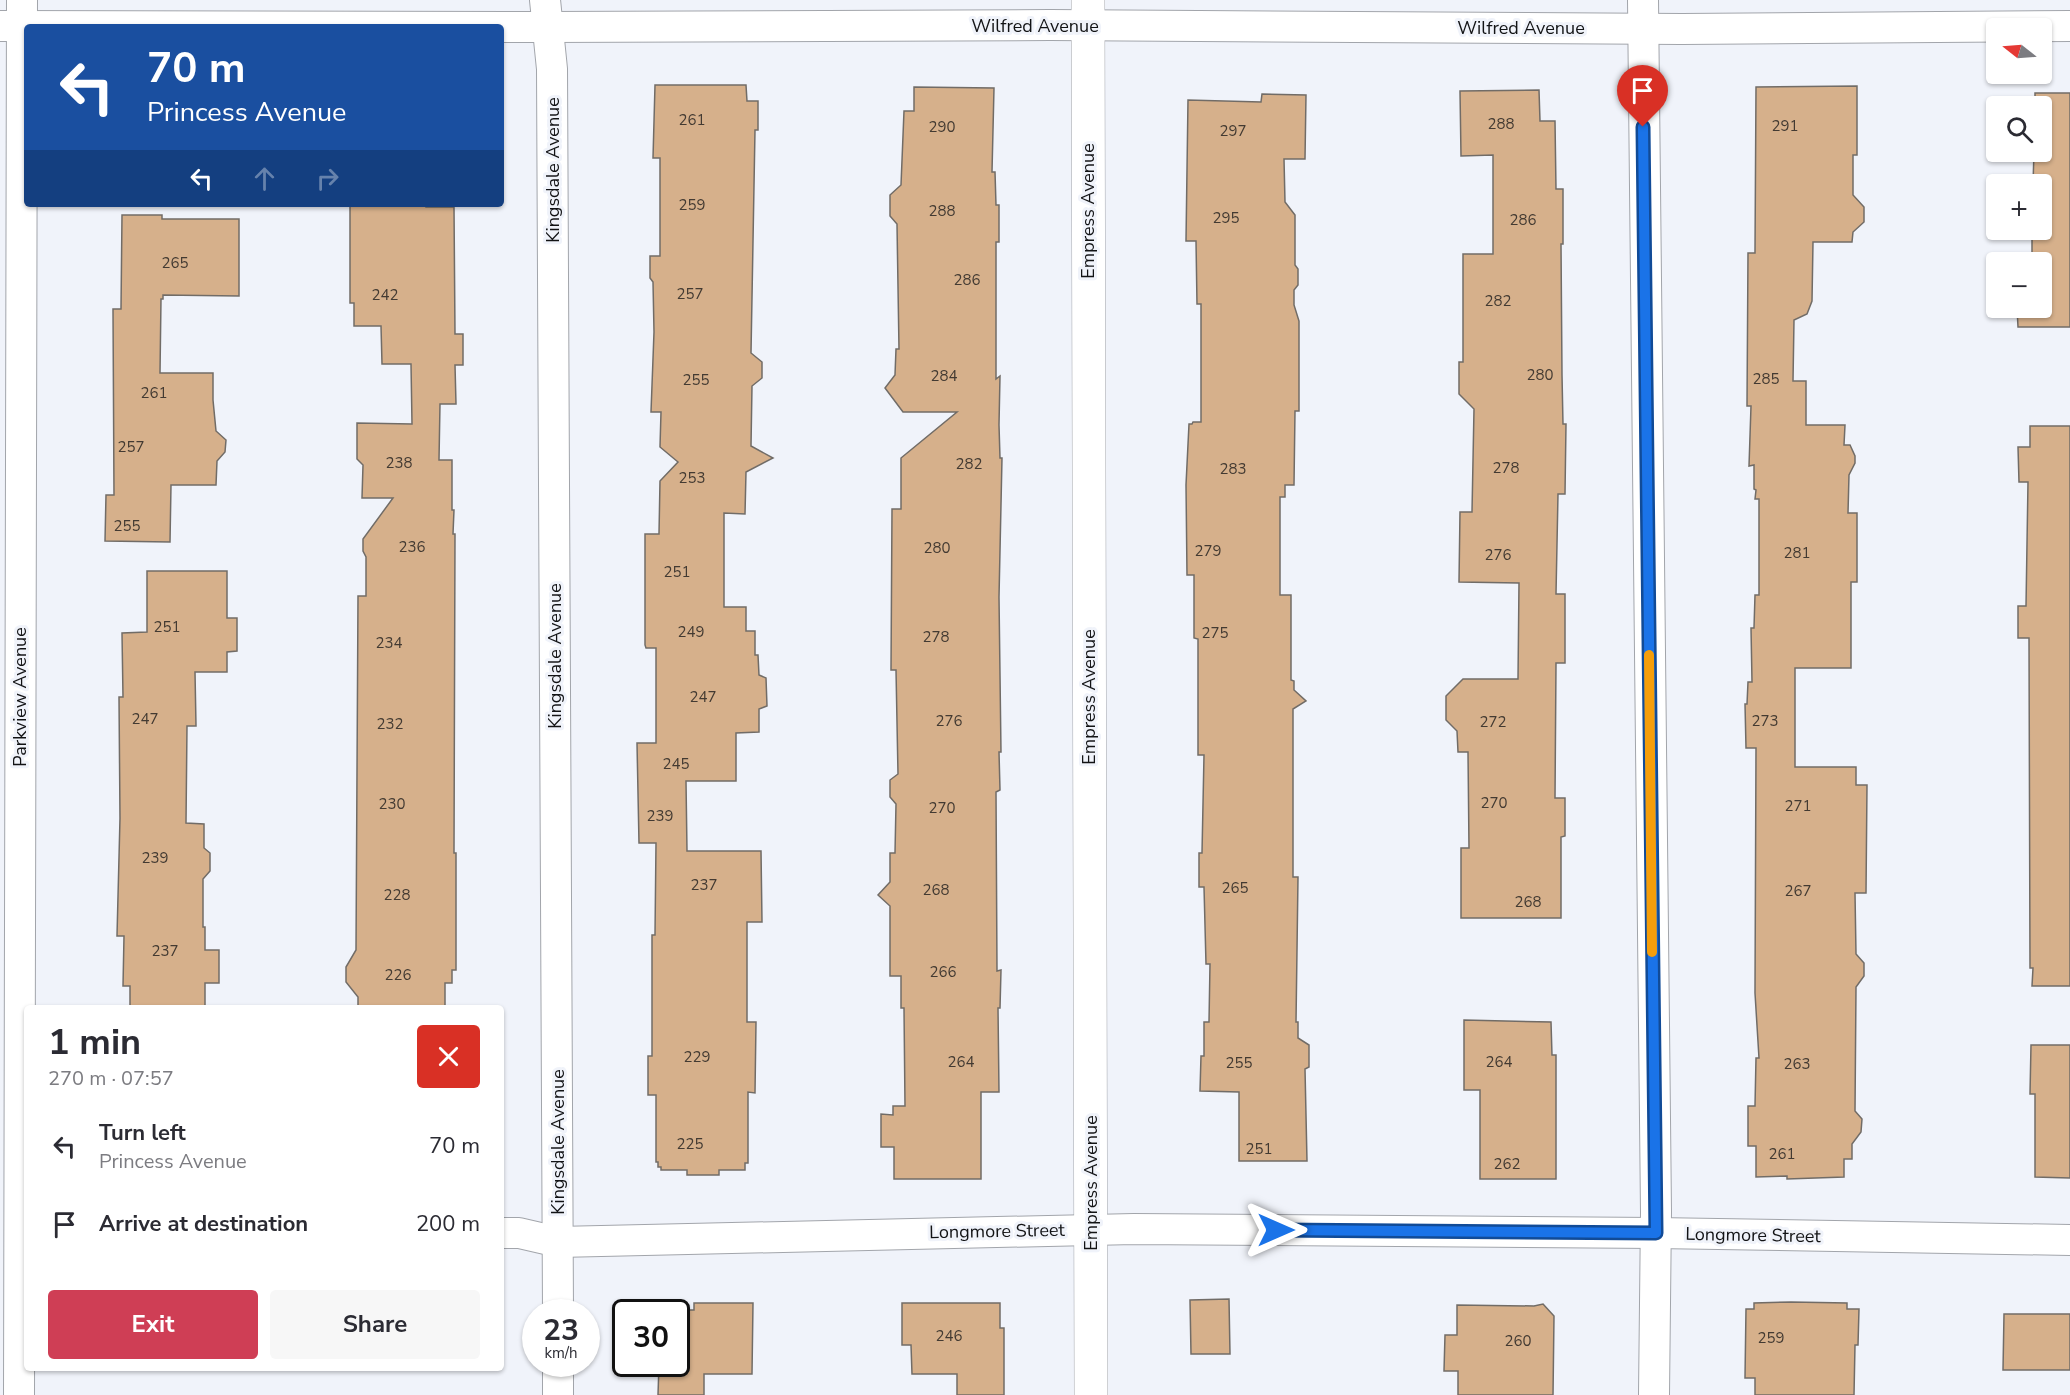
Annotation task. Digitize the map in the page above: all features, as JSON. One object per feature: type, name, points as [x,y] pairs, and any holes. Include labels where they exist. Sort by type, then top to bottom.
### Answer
[{"type":"street","name":"Wilfred Avenue","points":[[14,17],[1088,13],[1643,14],[2070,26]]},
{"type":"street","name":"Empress Avenue","points":[[1088,13],[1091,1395]]},
{"type":"street","name":"Kingsdale Avenue","points":[[546,14],[552,81],[558,1299]]},
{"type":"street","points":[[1643,14],[1656,1233],[1654,1395]]},
{"type":"street","name":"Parkview Avenue","points":[[14,17],[15,1242],[19,1395]]},
{"type":"street","name":"Longmore Street","points":[[504,1233],[519,1233],[558,1242],[1091,1229],[1656,1233],[2070,1240]]},
{"type":"street","points":[[558,1377],[558,1395]]},
{"type":"building","points":[[655,85],[746,85],[747,101],[758,101],[758,130],[755,130],[751,353],[762,362],[762,378],[752,386],[751,446],[773,458],[746,472],[745,514],[724,513],[724,607],[746,607],[746,631],[755,631],[755,655],[758,655],[759,675],[766,678],[767,706],[759,709],[759,732],[736,733],[736,781],[686,781],[687,851],[761,851],[762,922],[747,922],[747,1022],[756,1022],[755,1093],[748,1092],[748,1163],[745,1163],[745,1170],[719,1170],[719,1175],[687,1175],[687,1170],[661,1170],[661,1167],[658,1167],[658,1162],[656,1162],[656,1095],[648,1095],[648,1056],[652,1056],[652,935],[655,935],[656,843],[639,843],[637,743],[656,743],[656,648],[646,648],[645,645],[645,534],[659,534],[660,481],[678,462],[660,447],[661,412],[651,412],[654,332],[650,256],[660,256],[660,158],[653,158]]},
{"type":"building","points":[[1857,86],[1857,155],[1853,155],[1853,195],[1864,207],[1864,222],[1853,232],[1852,242],[1813,242],[1812,301],[1807,314],[1794,320],[1793,381],[1806,381],[1806,425],[1845,425],[1844,445],[1850,445],[1855,456],[1855,463],[1849,475],[1848,513],[1857,513],[1857,582],[1851,582],[1851,668],[1795,668],[1795,767],[1856,767],[1856,785],[1867,785],[1866,893],[1855,893],[1856,954],[1864,963],[1864,976],[1856,987],[1855,1111],[1862,1119],[1861,1132],[1852,1144],[1852,1159],[1844,1159],[1844,1177],[1787,1179],[1787,1176],[1756,1177],[1756,1146],[1748,1146],[1748,1106],[1755,1106],[1756,1058],[1759,1058],[1755,993],[1756,748],[1746,748],[1745,704],[1747,704],[1748,682],[1752,682],[1751,628],[1754,628],[1755,595],[1759,595],[1759,499],[1755,499],[1754,465],[1749,466],[1751,406],[1747,406],[1748,253],[1755,253],[1756,87]]},
{"type":"building","points":[[914,87],[994,88],[992,172],[995,172],[996,205],[999,205],[999,242],[996,242],[996,379],[1000,376],[999,425],[1000,458],[1002,458],[999,597],[1001,752],[999,752],[1000,790],[996,792],[997,971],[1001,970],[1000,1008],[998,1008],[999,1092],[981,1092],[981,1179],[894,1179],[894,1147],[881,1147],[881,1114],[893,1115],[893,1106],[905,1106],[904,1008],[901,1008],[901,976],[890,976],[890,906],[878,895],[890,882],[890,853],[895,853],[896,804],[890,797],[890,780],[898,774],[896,670],[891,670],[892,509],[901,509],[901,458],[957,412],[903,412],[885,388],[895,375],[896,349],[899,349],[897,224],[890,216],[890,195],[901,185],[904,111],[914,111]]},
{"type":"building","points":[[1539,90],[1540,121],[1555,121],[1556,189],[1563,189],[1563,244],[1561,244],[1563,424],[1566,424],[1565,494],[1558,494],[1556,594],[1565,594],[1565,663],[1556,663],[1555,798],[1565,798],[1565,836],[1561,837],[1561,918],[1461,918],[1461,848],[1469,848],[1468,752],[1458,752],[1457,731],[1446,720],[1446,696],[1463,679],[1518,679],[1519,583],[1459,582],[1460,512],[1472,512],[1474,409],[1459,394],[1459,362],[1463,362],[1463,254],[1493,254],[1493,155],[1461,156],[1460,91]]},
{"type":"building","points":[[2035,93],[2070,93],[2070,327],[2018,327],[2018,318],[2052,318],[2052,252],[2032,252],[2032,240],[2052,240],[2052,174],[2033,174],[2034,162],[2052,162],[2052,96],[2035,96]]},
{"type":"building","points":[[1262,94],[1306,95],[1305,159],[1284,159],[1285,202],[1295,215],[1295,265],[1298,269],[1298,285],[1294,290],[1294,305],[1299,321],[1299,411],[1295,411],[1294,485],[1285,485],[1285,497],[1280,497],[1280,595],[1291,595],[1291,680],[1294,681],[1294,690],[1306,701],[1293,709],[1293,877],[1298,877],[1296,1022],[1298,1022],[1298,1038],[1309,1045],[1309,1067],[1305,1069],[1307,1161],[1239,1161],[1239,1092],[1200,1091],[1201,1056],[1204,1056],[1204,1022],[1209,1022],[1210,964],[1206,964],[1204,887],[1199,887],[1204,755],[1198,755],[1198,639],[1194,638],[1194,575],[1187,575],[1186,485],[1189,424],[1201,422],[1201,304],[1197,304],[1196,241],[1186,241],[1188,100],[1261,102]]},
{"type":"building","points":[[350,207],[454,207],[455,334],[463,334],[463,365],[455,365],[456,404],[440,404],[439,460],[452,460],[452,510],[454,510],[453,534],[455,534],[456,970],[452,970],[452,983],[445,983],[445,1005],[358,1005],[358,997],[346,982],[346,967],[356,950],[358,596],[366,596],[366,557],[363,551],[363,539],[393,498],[362,498],[363,465],[357,459],[357,423],[412,424],[411,364],[382,364],[381,326],[354,326],[354,303],[350,303]]},
{"type":"building","points":[[122,215],[162,215],[162,219],[239,219],[239,296],[163,295],[161,299],[160,373],[213,373],[216,431],[226,440],[225,452],[217,461],[216,485],[171,485],[170,542],[105,541],[106,495],[114,495],[113,309],[121,309]]},
{"type":"building","points":[[2030,426],[2070,426],[2070,986],[2032,986],[2033,968],[2030,968],[2029,638],[2018,638],[2018,606],[2026,606],[2028,482],[2019,482],[2018,447],[2030,447]]},
{"type":"building","points":[[147,571],[227,571],[227,618],[237,618],[237,651],[227,652],[227,672],[195,672],[196,726],[187,726],[186,823],[204,824],[204,848],[210,853],[210,871],[203,879],[205,950],[219,950],[219,983],[205,983],[205,1005],[130,1005],[130,986],[123,986],[124,936],[117,936],[120,818],[119,697],[123,697],[122,633],[147,632]]},
{"type":"building","points":[[1464,1020],[1551,1022],[1552,1055],[1556,1055],[1556,1179],[1480,1179],[1480,1090],[1464,1090]]},
{"type":"building","points":[[2031,1045],[2070,1045],[2070,1178],[2035,1177],[2035,1094],[2030,1094]]},
{"type":"building","points":[[1229,1299],[1230,1354],[1191,1354],[1190,1300]]},
{"type":"building","points":[[694,1303],[753,1303],[752,1374],[704,1374],[704,1395],[658,1395],[659,1377],[690,1377],[690,1310],[694,1310]]},
{"type":"building","points":[[902,1303],[1000,1303],[1000,1328],[1004,1328],[1004,1395],[957,1395],[957,1374],[912,1374],[911,1345],[902,1345]]},
{"type":"building","points":[[1754,1303],[1847,1303],[1847,1309],[1859,1309],[1858,1345],[1855,1345],[1854,1395],[1755,1395],[1755,1378],[1745,1378],[1746,1309],[1754,1309]]},
{"type":"building","points":[[1543,1304],[1554,1316],[1553,1395],[1458,1395],[1458,1371],[1444,1371],[1445,1335],[1457,1335],[1457,1305],[1534,1306]]},
{"type":"building","points":[[2004,1314],[2070,1314],[2070,1370],[2003,1370]]},
{"type":"slow traffic","points":[[1649,655],[1652,952]]},
{"type":"route","points":[[1276,1230],[1656,1233],[1643,127]]}]
